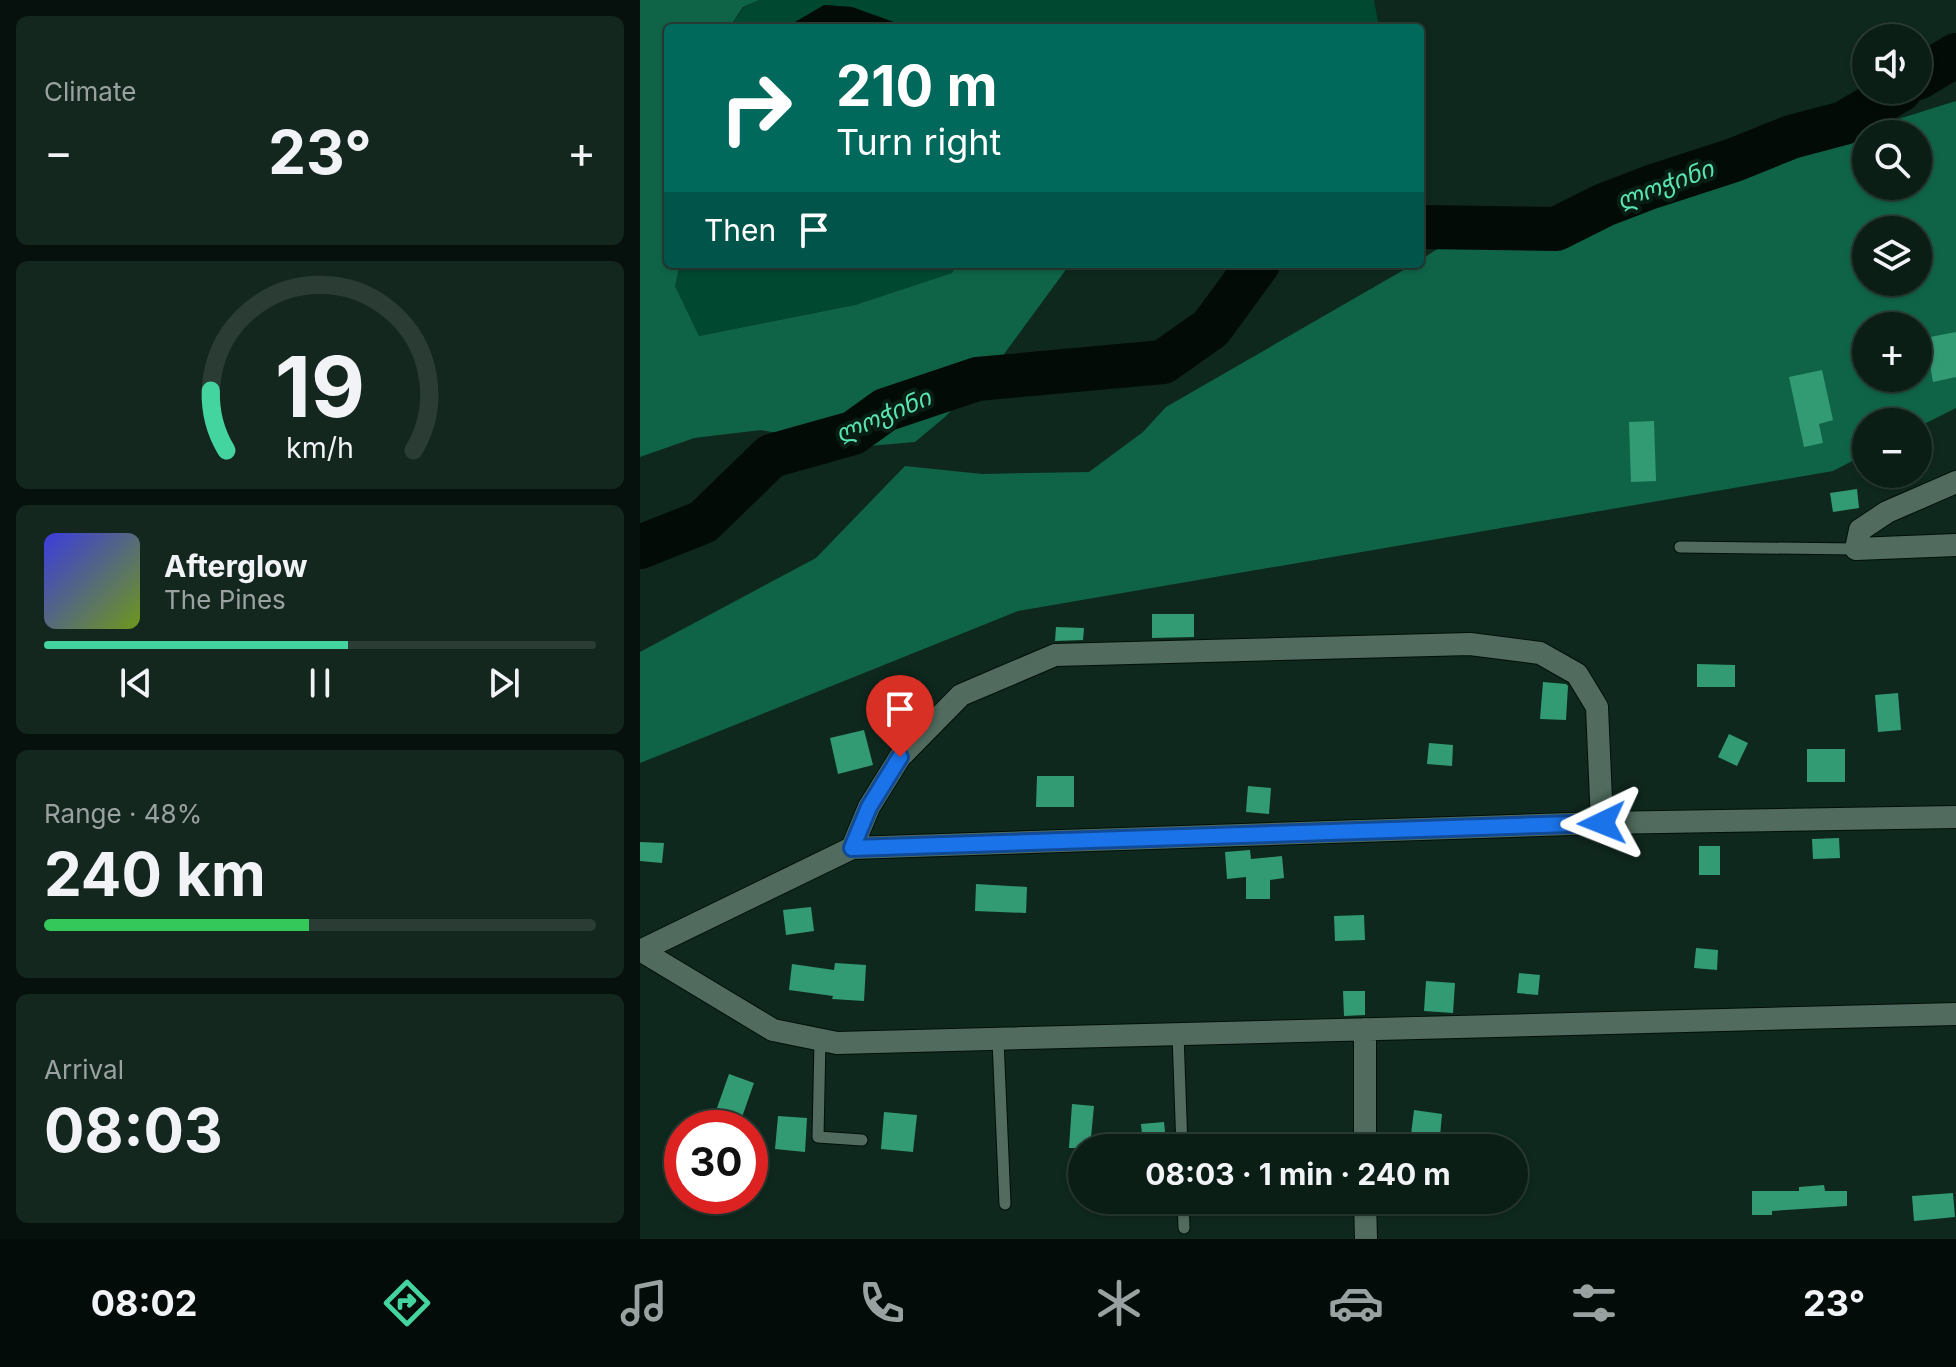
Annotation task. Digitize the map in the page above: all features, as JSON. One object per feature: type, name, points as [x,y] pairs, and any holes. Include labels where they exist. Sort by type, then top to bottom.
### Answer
[{"type":"street","points":[[1956,482],[1887,512],[1860,530],[1856,549],[1956,545]]},
{"type":"street","points":[[852,848],[869,807],[900,757],[961,695],[1055,655],[1470,644],[1540,653],[1577,674],[1597,707],[1602,823]]},
{"type":"street","points":[[641,950],[852,848],[1602,823],[1956,817]]},
{"type":"street","points":[[641,950],[773,1030],[837,1043],[1956,1014]]},
{"type":"street","points":[[1365,1029],[1365,1134]]},
{"type":"street","points":[[1365,1214],[1366,1239]]},
{"type":"lane","points":[[1680,547],[1856,549]]},
{"type":"lane","points":[[1178,1034],[1182,1134]]},
{"type":"lane","points":[[820,1040],[818,1137],[862,1140]]},
{"type":"lane","points":[[998,1040],[1005,1204]]},
{"type":"lane","points":[[1184,1214],[1184,1228]]},
{"type":"green space","points":[[640,0],[759,0],[743,7],[732,24],[664,24],[664,268],[679,268],[675,286],[699,336],[855,305],[952,273],[955,268],[1067,268],[1004,354],[945,417],[915,442],[857,447],[761,430],[694,438],[640,457]]},
{"type":"green space","points":[[759,0],[1374,0],[1378,24],[899,24],[852,7],[825,5],[792,24],[732,24],[744,7]]},
{"type":"green space","points":[[1956,101],[1956,408],[1932,420],[1932,408],[1852,408],[1852,461],[1833,471],[1018,611],[640,763],[640,652],[816,558],[905,466],[982,474],[1089,472],[1143,432],[1166,407],[1407,268],[1424,268],[1424,257],[1455,238],[1562,240],[1852,133],[1852,200],[1932,200],[1932,120],[1895,120]]},
{"type":"green space","points":[[679,268],[955,268],[952,273],[855,305],[699,336],[675,286]]},
{"type":"shaded area","points":[[824,5],[852,7],[899,24],[792,24]]},
{"type":"building","points":[[1956,332],[1956,377],[1933,382],[1932,337]]},
{"type":"building","points":[[1822,370],[1833,420],[1819,424],[1823,443],[1804,447],[1789,377]]},
{"type":"building","points":[[1654,421],[1656,481],[1631,482],[1629,422]]},
{"type":"building","points":[[1857,489],[1859,508],[1833,512],[1830,493]]},
{"type":"building","points":[[1152,614],[1194,614],[1194,637],[1152,638]]},
{"type":"building","points":[[1056,627],[1084,628],[1083,640],[1055,641]]},
{"type":"building","points":[[1697,664],[1735,665],[1735,687],[1697,687]]},
{"type":"building","points":[[1543,682],[1568,686],[1566,720],[1540,719]]},
{"type":"building","points":[[1898,693],[1901,730],[1878,732],[1875,695]]},
{"type":"building","points":[[864,730],[873,765],[838,774],[830,738]]},
{"type":"building","points":[[1729,734],[1748,743],[1737,766],[1718,757]]},
{"type":"building","points":[[1429,743],[1453,745],[1452,766],[1427,764]]},
{"type":"building","points":[[1807,749],[1845,749],[1845,782],[1807,782]]},
{"type":"building","points":[[1037,776],[1074,776],[1074,807],[1036,807]]},
{"type":"building","points":[[1248,786],[1271,788],[1269,814],[1246,812]]},
{"type":"building","points":[[1839,838],[1840,858],[1813,859],[1812,839]]},
{"type":"building","points":[[640,842],[664,843],[662,863],[640,861]]},
{"type":"building","points":[[1699,846],[1720,846],[1720,875],[1699,875]]},
{"type":"building","points":[[1250,850],[1251,859],[1282,856],[1284,878],[1270,880],[1270,899],[1246,899],[1246,877],[1227,879],[1225,852]]},
{"type":"building","points":[[976,884],[1027,887],[1026,913],[975,911]]},
{"type":"building","points":[[811,907],[814,931],[786,935],[783,910]]},
{"type":"building","points":[[1364,915],[1365,940],[1335,941],[1334,916]]},
{"type":"building","points":[[1696,948],[1718,950],[1717,970],[1694,968]]},
{"type":"building","points":[[835,963],[866,965],[864,1001],[832,999],[833,996],[789,990],[792,964],[834,970]]},
{"type":"building","points":[[1519,973],[1540,975],[1538,995],[1517,993]]},
{"type":"building","points":[[1426,981],[1455,983],[1453,1013],[1424,1011]]},
{"type":"building","points":[[1343,991],[1365,991],[1365,1015],[1344,1016]]},
{"type":"building","points":[[729,1074],[754,1083],[744,1110],[717,1108]]},
{"type":"building","points":[[1072,1104],[1094,1106],[1091,1134],[1070,1134]]},
{"type":"building","points":[[1414,1110],[1442,1114],[1440,1134],[1411,1134]]},
{"type":"building","points":[[884,1112],[917,1115],[913,1152],[881,1149]]},
{"type":"building","points":[[778,1116],[807,1118],[805,1152],[775,1149]]},
{"type":"building","points":[[1164,1122],[1165,1134],[1142,1134],[1141,1124]]},
{"type":"building","points":[[1824,1185],[1825,1191],[1847,1191],[1847,1206],[1752,1215],[1752,1191],[1799,1191],[1799,1187]]},
{"type":"building","points":[[1953,1193],[1955,1217],[1914,1221],[1912,1196]]},
{"type":"waterway","name":"ლოჭინი","points":[[1932,70],[1956,55]]},
{"type":"waterway","name":"ლოჭინი","points":[[1424,227],[1556,229],[1604,205],[1651,187],[1734,160],[1791,137],[1844,123],[1876,104]]},
{"type":"waterway","name":"ლოჭინი","points":[[640,547],[703,522],[771,456],[853,433],[885,410],[977,379],[1163,362],[1211,328],[1255,268]]},
{"type":"route","points":[[900,757],[869,807],[852,848],[1602,823]]}]
